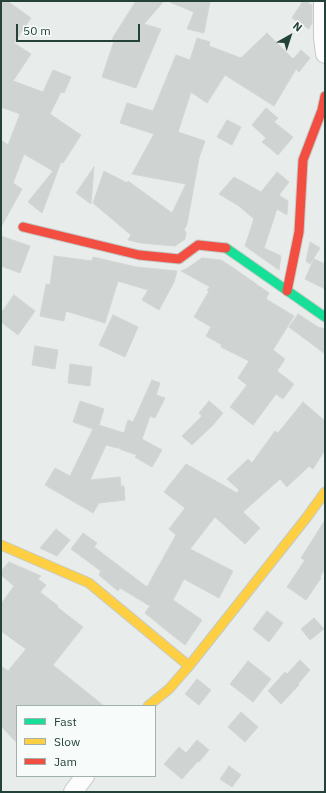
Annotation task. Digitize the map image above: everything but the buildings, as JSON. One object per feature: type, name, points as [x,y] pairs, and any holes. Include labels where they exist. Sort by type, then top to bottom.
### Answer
[{"type":"street","points":[[323,1],[322,37],[325,54]]},
{"type":"street","points":[[287,291],[298,232],[303,160],[322,110],[325,96]]},
{"type":"street","points":[[23,227],[139,255],[179,259],[198,245],[227,248],[325,317]]},
{"type":"street","points":[[149,705],[169,690],[189,666],[307,517],[325,492]]},
{"type":"street","points":[[2,546],[88,584],[189,666]]},
{"type":"street","points":[[73,792],[85,777]]},
{"type":"traffic: fast","points":[[226,248],[325,317]]},
{"type":"traffic: slow","points":[[149,705],[169,689],[189,666],[307,517],[325,492]]},
{"type":"traffic: slow","points":[[1,545],[89,583],[189,666]]},
{"type":"traffic: jam","points":[[287,291],[299,232],[303,160],[322,110],[325,96]]},
{"type":"traffic: jam","points":[[23,227],[139,255],[179,259],[198,245],[226,248]]}]
